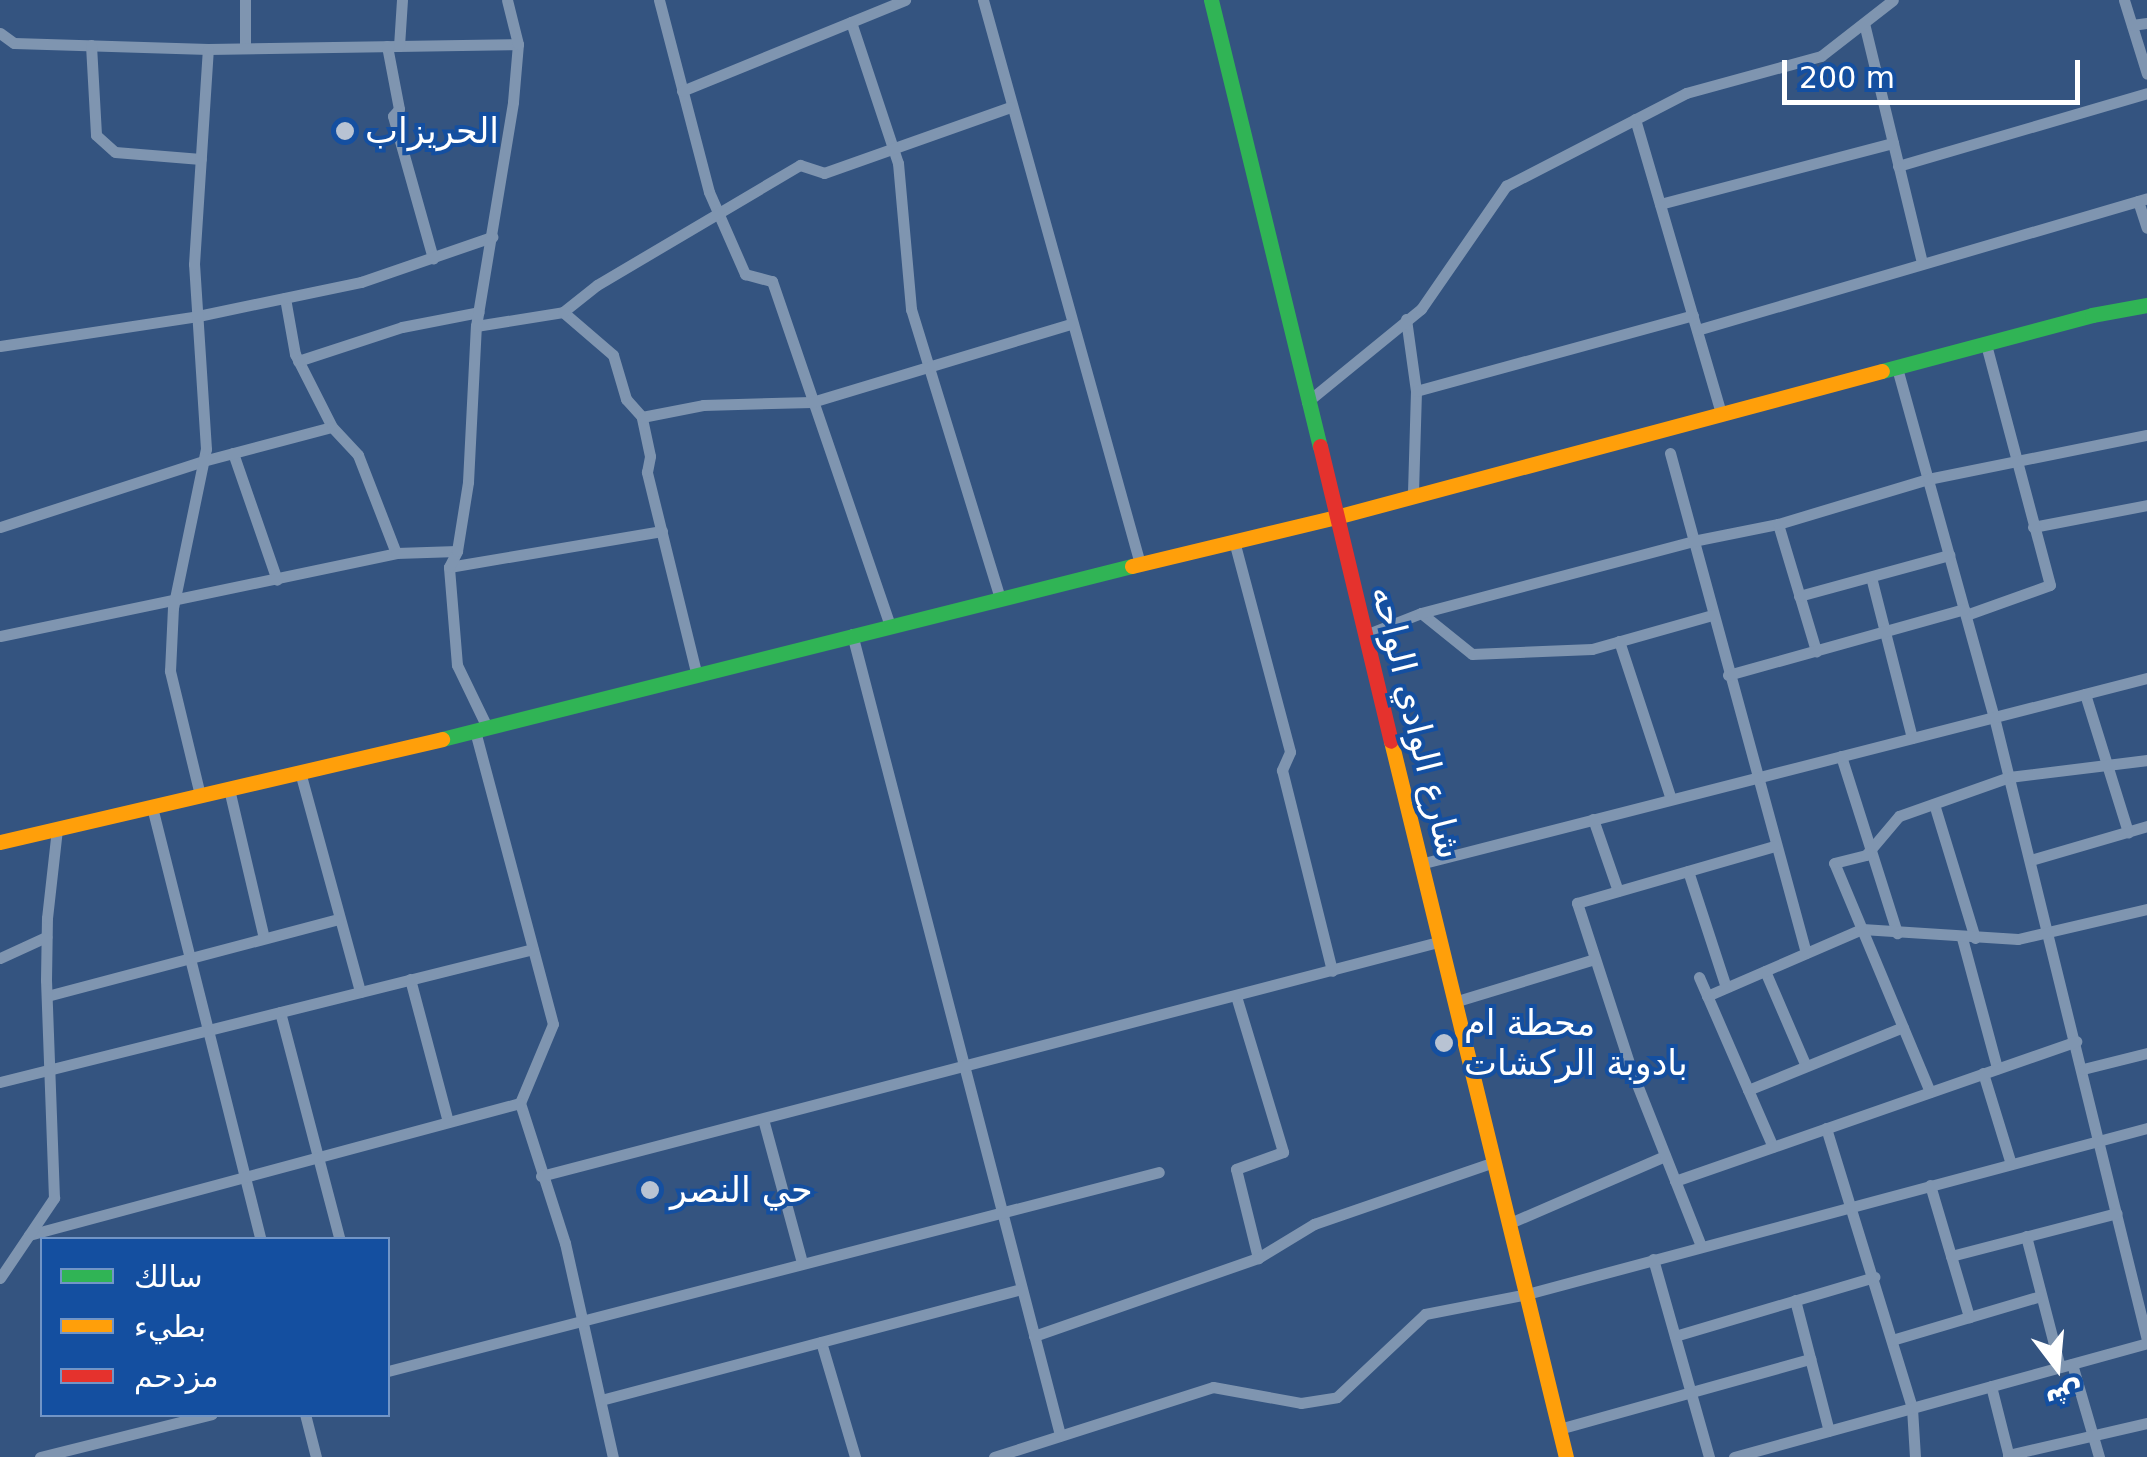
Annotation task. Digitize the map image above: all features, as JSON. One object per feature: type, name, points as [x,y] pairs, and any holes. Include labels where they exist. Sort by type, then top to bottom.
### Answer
[{"type":"street","points":[[244,0],[245,48]]},
{"type":"street","points":[[402,0],[393,46],[399,109],[392,116],[433,258]]},
{"type":"street","points":[[507,0],[518,44],[476,326],[468,482],[457,551],[450,567],[457,665],[481,728],[552,1024],[520,1103],[565,1242],[613,1457]]},
{"type":"street","points":[[658,0],[719,215],[744,274],[772,281],[890,625]]},
{"type":"street","points":[[682,91],[905,0]]},
{"type":"street","points":[[983,0],[1070,324],[1140,564]]},
{"type":"street","name":"شارع الوادي الواحه","points":[[1211,0],[1566,1457]]},
{"type":"street","points":[[1307,402],[1421,309],[1506,186],[1686,93],[1821,56],[1893,0]]},
{"type":"street","points":[[2124,0],[2147,74]]},
{"type":"street","points":[[852,22],[894,148],[911,309],[1000,598]]},
{"type":"street","points":[[2132,26],[2147,22]]},
{"type":"street","points":[[1864,23],[1922,262]]},
{"type":"street","points":[[0,34],[14,44],[91,46],[518,44]]},
{"type":"street","points":[[91,46],[96,135],[115,152],[201,159]]},
{"type":"street","points":[[200,795],[170,671],[174,602],[204,460],[194,264],[208,48]]},
{"type":"street","points":[[1898,166],[2147,92]]},
{"type":"street","points":[[476,326],[563,312],[597,285],[800,165],[824,173],[1010,106]]},
{"type":"street","points":[[1636,119],[1722,412]]},
{"type":"street","points":[[1660,204],[1893,143]]},
{"type":"street","points":[[1697,330],[2143,199],[2147,228]]},
{"type":"street","points":[[0,346],[198,316],[361,282],[492,237]]},
{"type":"street","points":[[285,298],[298,360],[332,427],[358,456],[396,554]]},
{"type":"street","points":[[0,842],[1336,517],[1722,412],[2147,304]]},
{"type":"street","points":[[298,360],[402,327],[479,312]]},
{"type":"street","points":[[563,312],[613,355],[626,398],[642,417],[650,456],[647,472],[696,672]]},
{"type":"street","points":[[1416,391],[1693,315]]},
{"type":"street","points":[[1406,319],[1416,391],[1413,494]]},
{"type":"street","points":[[642,417],[703,406],[812,402],[1070,324]]},
{"type":"street","points":[[1728,675],[1965,612],[2050,585],[1986,344]]},
{"type":"street","points":[[1734,1457],[2147,1342],[2010,777],[1897,368]]},
{"type":"street","points":[[0,527],[204,460],[332,427]]},
{"type":"street","points":[[1365,635],[1421,613],[1693,542],[1778,524],[1928,480],[2147,435]]},
{"type":"street","points":[[232,453],[277,580]]},
{"type":"street","points":[[1670,453],[1755,778],[1806,954]]},
{"type":"street","points":[[2034,527],[2147,505]]},
{"type":"street","points":[[1778,524],[1816,651]]},
{"type":"street","points":[[450,567],[662,531]]},
{"type":"street","points":[[1234,541],[1290,752],[1282,770],[1332,971]]},
{"type":"street","points":[[0,636],[396,554],[457,551]]},
{"type":"street","points":[[1799,596],[1949,556]]},
{"type":"street","points":[[1871,576],[1912,738]]},
{"type":"street","points":[[1421,613],[1472,654],[1592,649],[1712,614]]},
{"type":"street","points":[[852,634],[1060,1435]]},
{"type":"street","points":[[1619,641],[1672,799]]},
{"type":"street","points":[[1420,864],[2147,678]]},
{"type":"street","points":[[2085,694],[2128,832]]},
{"type":"street","points":[[1841,756],[1897,933]]},
{"type":"street","points":[[1930,1092],[1834,863],[1866,855],[1899,816],[2010,777],[2147,760]]},
{"type":"street","points":[[300,772],[360,992]]},
{"type":"street","points":[[229,788],[264,938]]},
{"type":"street","points":[[1934,804],[1997,1068]]},
{"type":"street","points":[[152,806],[260,1237]]},
{"type":"street","points":[[1592,818],[1618,891]]},
{"type":"street","points":[[2031,860],[2147,826]]},
{"type":"street","points":[[0,1278],[54,1198],[46,937],[58,829]]},
{"type":"street","points":[[1701,1246],[1665,1156],[1577,903],[1774,846]]},
{"type":"street","points":[[1688,871],[1726,988]]},
{"type":"street","points":[[1707,996],[1862,929],[2018,939],[2147,909]]},
{"type":"street","points":[[46,996],[338,919]]},
{"type":"street","points":[[0,958],[46,937]]},
{"type":"street","points":[[541,1176],[1438,942]]},
{"type":"street","points":[[0,1082],[533,949]]},
{"type":"street","points":[[1454,1002],[1595,959]]},
{"type":"street","points":[[1765,971],[1806,1066]]},
{"type":"street","points":[[1699,977],[1773,1146]]},
{"type":"street","points":[[410,979],[448,1122]]},
{"type":"street","points":[[1236,996],[1283,1152],[1236,1169],[1258,1258]]},
{"type":"street","points":[[280,1012],[339,1237]]},
{"type":"street","points":[[1748,1090],[1903,1026]]},
{"type":"street","points":[[1675,1181],[2076,1040]]},
{"type":"street","points":[[2083,1070],[2147,1053]]},
{"type":"street","points":[[1983,1073],[2011,1164]]},
{"type":"street","points":[[29,1235],[520,1103]]},
{"type":"street","points":[[763,1118],[802,1263]]},
{"type":"street","points":[[1826,1128],[1912,1408],[1915,1457]]},
{"type":"street","points":[[994,1457],[1213,1386],[1301,1403],[1336,1398],[1425,1314],[1527,1294],[2147,1128]]},
{"type":"street","points":[[1510,1224],[1665,1156]]},
{"type":"street","points":[[1034,1336],[1258,1258],[1314,1224],[1494,1162]]},
{"type":"street","points":[[390,1370],[1160,1172]]},
{"type":"street","points":[[1930,1185],[1969,1317]]},
{"type":"street","points":[[1951,1256],[2117,1212]]},
{"type":"street","points":[[2026,1236],[2041,1296],[2099,1457]]},
{"type":"street","points":[[1653,1258],[1709,1457]]},
{"type":"street","points":[[1675,1336],[1874,1277]]},
{"type":"street","points":[[600,1400],[1022,1289]]},
{"type":"street","points":[[1892,1340],[2041,1296]]},
{"type":"street","points":[[1795,1300],[1830,1431]]},
{"type":"street","points":[[821,1342],[855,1457]]},
{"type":"street","points":[[1559,1429],[1810,1359]]},
{"type":"street","points":[[1992,1386],[2008,1456],[2147,1423]]},
{"type":"street","points":[[40,1457],[200,1417]]},
{"type":"street","points":[[306,1417],[316,1457]]},
{"type":"traffic: fast","points":[[1211,0],[1320,446]]},
{"type":"traffic: fast","points":[[1882,371],[2092,315],[2147,305]]},
{"type":"traffic: fast","points":[[442,739],[1132,566]]},
{"type":"traffic: slow","points":[[1132,566],[1336,517],[1882,371]]},
{"type":"traffic: slow","points":[[0,842],[442,739]]},
{"type":"traffic: slow","points":[[1391,741],[1566,1457]]},
{"type":"traffic: jam","points":[[1320,446],[1391,741]]},
{"type":"place","name":"الحريزاب","points":[[345,131]]},
{"type":"place","name":"محطة ام بادوبة الركشات","points":[[1444,1043]]},
{"type":"place","name":"حي النصر","points":[[650,1190]]}]
